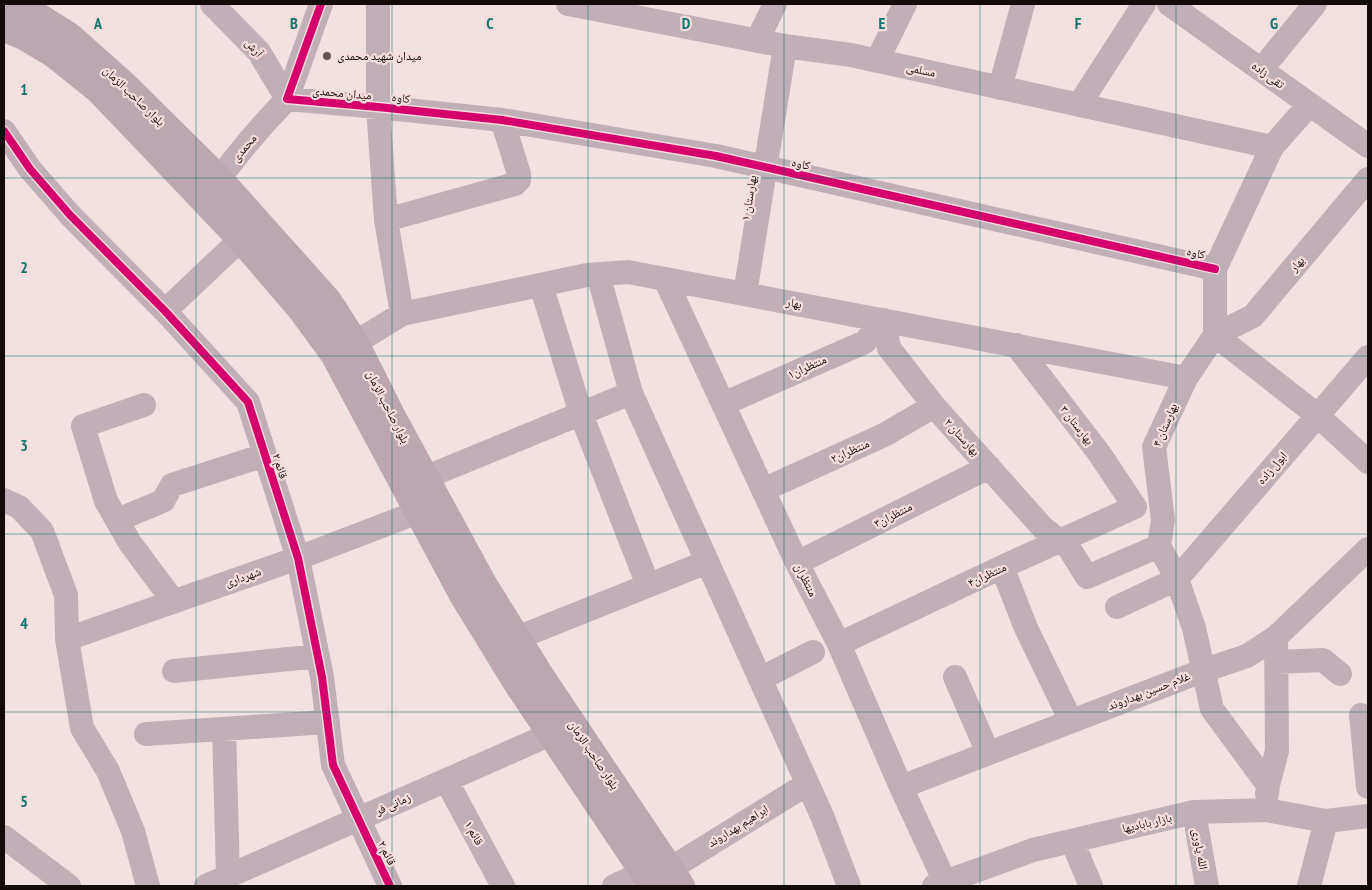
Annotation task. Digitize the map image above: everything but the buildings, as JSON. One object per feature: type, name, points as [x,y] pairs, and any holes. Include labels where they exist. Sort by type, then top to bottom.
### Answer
[{"type":"main road","name":"بلوار صاحب الزمان","points":[[8,4],[34,14],[69,36],[124,85],[211,189],[241,239],[300,308],[334,354],[468,603],[517,683],[551,734],[662,879]]},
{"type":"main road","name":"بلوار صاحب الزمان","points":[[4,28],[24,36],[54,54],[99,90],[211,189],[328,301],[355,342],[424,478],[483,584],[541,676],[662,879]]},
{"type":"street","name":"آرش","points":[[212,4],[259,52],[286,100]]},
{"type":"street","points":[[286,100],[321,4]]},
{"type":"street","name":"میدان محمدی","points":[[286,100],[378,107],[378,4]]},
{"type":"street","name":"مسلمی","points":[[568,4],[613,8],[757,41],[851,55],[1272,146]]},
{"type":"street","points":[[757,41],[775,4]]},
{"type":"street","points":[[877,61],[905,4]]},
{"type":"street","points":[[1000,88],[1023,4]]},
{"type":"street","points":[[1079,105],[1144,4]]},
{"type":"street","name":"تقی زاده","points":[[1169,4],[1368,146]]},
{"type":"street","points":[[1261,70],[1315,4]]},
{"type":"street","name":"بهارستان ۱","points":[[745,294],[785,46]]},
{"type":"street","name":"محمدی","points":[[211,189],[286,100]]},
{"type":"street","points":[[1309,105],[1272,146],[1215,269],[1215,335],[1317,415],[1368,462]]},
{"type":"street","points":[[378,107],[386,220],[402,314]]},
{"type":"street","name":"کاوه","points":[[378,107],[502,120],[716,156],[1215,269]]},
{"type":"street","points":[[386,220],[515,184],[519,180],[519,174],[502,120]]},
{"type":"street","name":"قائم ۲","points":[[4,131],[30,169],[70,215],[166,311],[248,402],[298,558],[318,656],[333,765],[390,886]]},
{"type":"street","name":"بهار","points":[[1215,335],[1254,316],[1368,179]]},
{"type":"street","points":[[166,311],[241,239]]},
{"type":"street","name":"بهار","points":[[355,342],[402,314],[587,275],[628,272],[1186,378]]},
{"type":"street","points":[[598,274],[631,393],[823,818],[849,886]]},
{"type":"street","name":"منتظران","points":[[665,279],[797,563],[839,644],[901,787],[949,883]]},
{"type":"street","points":[[541,285],[581,414],[648,586]]},
{"type":"street","name":"منتظران۱","points":[[723,404],[865,342],[884,320]]},
{"type":"street","name":"بهارستان ۲","points":[[884,320],[889,348],[934,406],[1043,528],[1069,548],[1087,577],[1160,546]]},
{"type":"street","name":"بهارستان ۴","points":[[1160,546],[1163,520],[1154,447],[1186,378],[1215,335]]},
{"type":"street","name":"بهارستان ۳","points":[[1016,345],[1099,453],[1135,507]]},
{"type":"street","name":"ابول زاده","points":[[1177,579],[1368,357]]},
{"type":"street","points":[[424,478],[631,393]]},
{"type":"street","points":[[144,405],[83,426],[106,501],[130,543],[174,602]]},
{"type":"street","name":"منتظران۲","points":[[763,490],[884,435],[934,406]]},
{"type":"street","points":[[117,520],[162,501],[172,485],[264,455]]},
{"type":"street","name":"منتظران۳","points":[[797,563],[989,467]]},
{"type":"street","points":[[4,500],[19,507],[42,531],[66,595],[67,639],[82,728],[108,770],[133,831],[148,886]]},
{"type":"street","name":"منتظران۴","points":[[839,644],[1135,507]]},
{"type":"street","name":"شهرداری","points":[[67,639],[298,558],[418,512]]},
{"type":"street","points":[[1160,546],[1177,579],[1194,628],[1202,671],[1212,709],[1268,785]]},
{"type":"street","name":"غلام حسین بهداروند","points":[[901,787],[1202,671],[1247,656],[1276,637],[1366,556]]},
{"type":"street","points":[[517,638],[707,562]]},
{"type":"street","points":[[1002,567],[1026,628],[1071,721]]},
{"type":"street","points":[[1117,607],[1177,579]]},
{"type":"street","points":[[1266,810],[1268,785],[1277,751],[1276,637]]},
{"type":"street","points":[[760,679],[813,652]]},
{"type":"street","points":[[174,671],[318,656]]},
{"type":"street","points":[[1277,662],[1323,660],[1340,674]]},
{"type":"street","points":[[955,677],[988,753]]},
{"type":"street","points":[[1361,715],[1368,787]]},
{"type":"street","points":[[146,734],[328,722]]},
{"type":"street","points":[[215,883],[224,729]]},
{"type":"street","name":"زمانی فر","points":[[215,883],[551,734]]},
{"type":"street","name":"قائم ۱","points":[[446,780],[503,886]]},
{"type":"street","name":"ابراهیم بهداروند","points":[[614,886],[662,879],[807,784]]},
{"type":"street","name":"بازار بابادیها","points":[[949,883],[1033,850],[1194,812],[1266,810],[1326,821],[1368,816]]},
{"type":"street","name":"الله یاوری","points":[[1194,812],[1207,886]]},
{"type":"street","points":[[1309,886],[1326,821]]},
{"type":"street","points":[[4,837],[69,886]]},
{"type":"street","points":[[1072,841],[1092,886]]},
{"type":"cycle path","points":[[321,4],[287,99],[502,120],[716,156],[1215,269]]},
{"type":"cycle path","points":[[4,131],[30,169],[70,215],[165,311],[248,402],[298,558],[322,677],[333,765],[390,886]]},
{"type":"place","name":"میدان شهید محمدی","points":[[327,56]]}]
